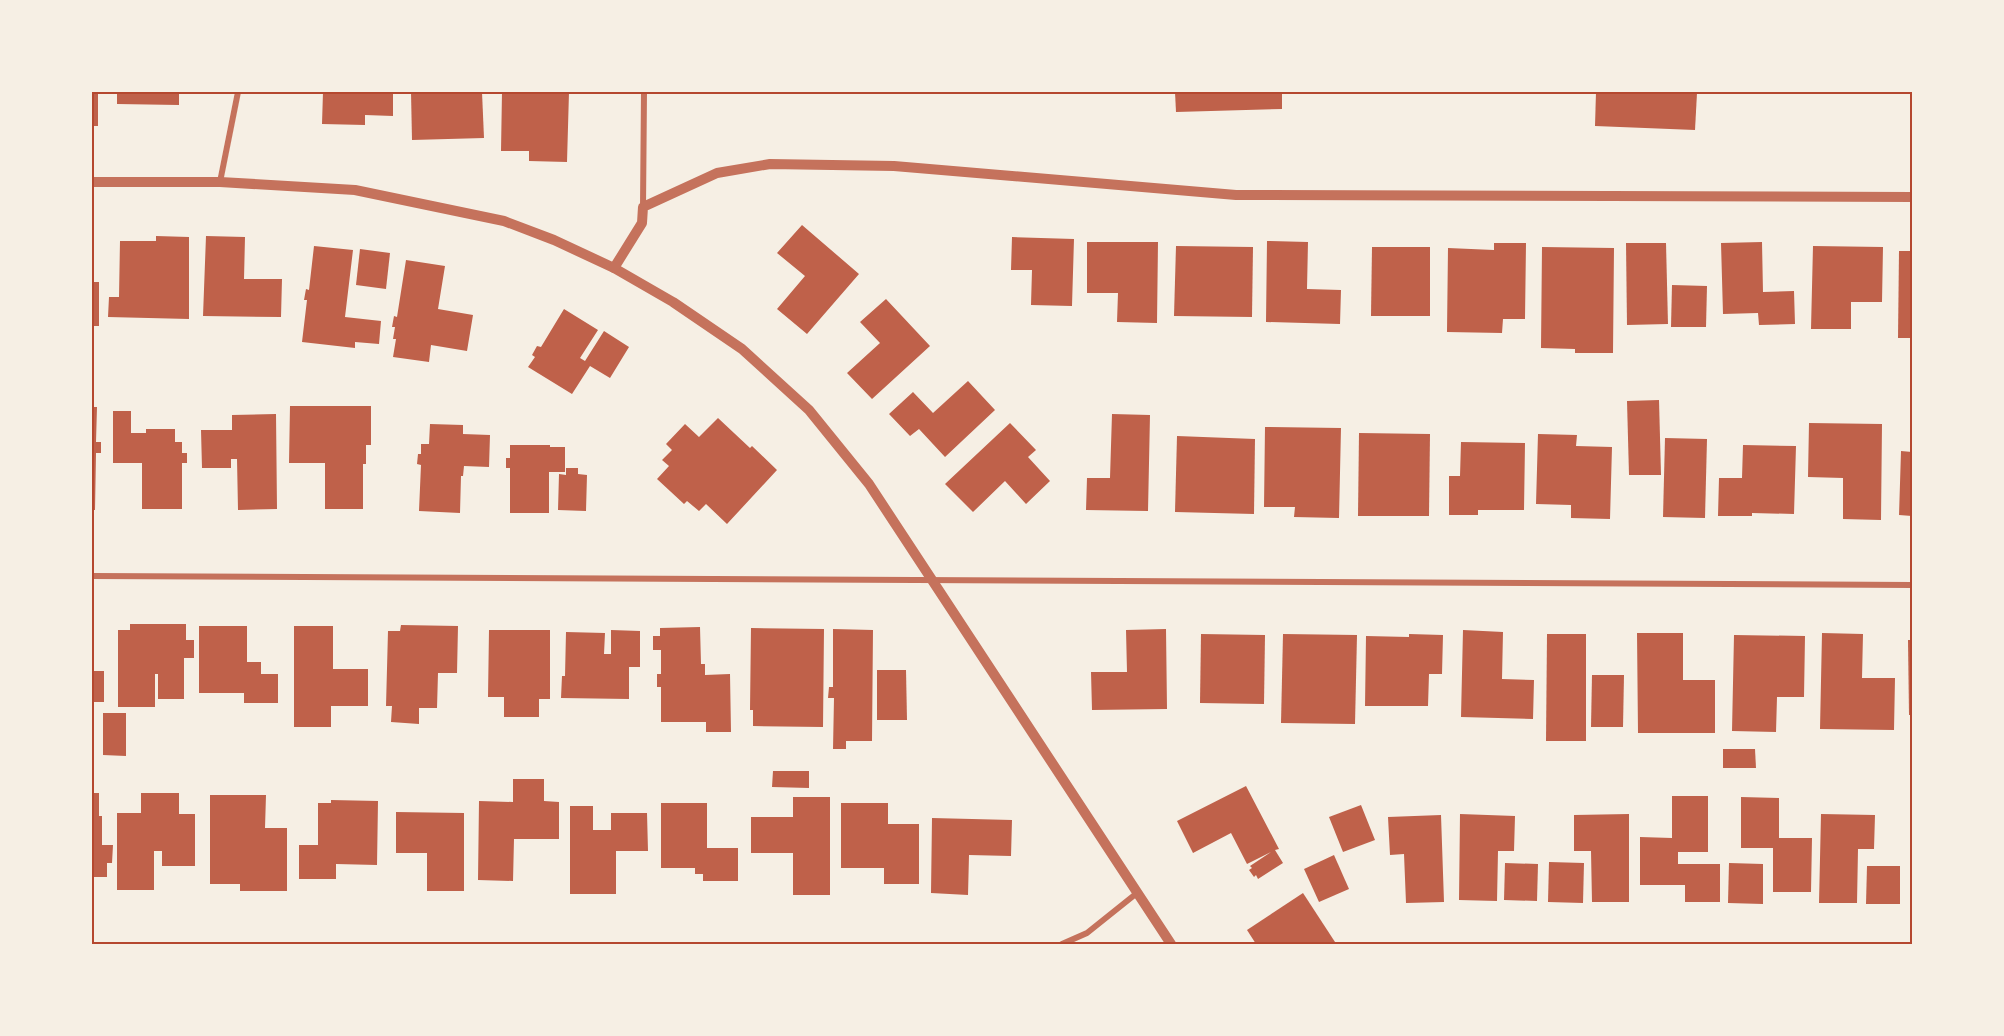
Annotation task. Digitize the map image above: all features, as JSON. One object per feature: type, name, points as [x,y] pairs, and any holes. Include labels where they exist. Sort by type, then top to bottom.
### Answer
[{"type":"street","points":[[220,182],[238,92]]},
{"type":"street","points":[[614,268],[642,223],[644,92]]},
{"type":"street","points":[[643,207],[717,173],[770,164],[894,166],[1236,195],[1912,197]]},
{"type":"street","points":[[92,182],[220,182],[355,190],[504,221],[554,240],[614,268],[673,302],[742,349],[809,410],[869,484],[1171,945]]},
{"type":"street","points":[[92,576],[1912,585]]},
{"type":"street","points":[[1062,945],[1088,933],[1137,893]]},
{"type":"building","points":[[92,92],[98,92],[98,126],[92,126]]},
{"type":"building","points":[[117,92],[179,92],[179,105],[117,104]]},
{"type":"building","points":[[323,92],[393,92],[393,116],[365,115],[365,125],[322,124]]},
{"type":"building","points":[[411,92],[482,92],[484,138],[412,140]]},
{"type":"building","points":[[502,92],[569,92],[567,162],[529,161],[529,151],[501,151]]},
{"type":"building","points":[[1175,92],[1282,92],[1282,109],[1176,112]]},
{"type":"building","points":[[1596,92],[1697,93],[1695,130],[1595,126]]},
{"type":"building","points":[[802,225],[859,274],[807,334],[777,309],[805,276],[777,253]]},
{"type":"building","points":[[156,236],[189,237],[189,319],[108,317],[109,297],[119,297],[120,241],[156,241]]},
{"type":"building","points":[[206,236],[245,237],[244,279],[282,279],[281,317],[203,316]]},
{"type":"building","points":[[1012,237],[1074,239],[1072,306],[1031,305],[1032,270],[1011,270]]},
{"type":"building","points":[[1267,241],[1308,242],[1307,289],[1341,290],[1340,324],[1266,322]]},
{"type":"building","points":[[1087,242],[1158,242],[1157,323],[1117,322],[1118,293],[1087,293]]},
{"type":"building","points":[[1762,242],[1763,292],[1794,291],[1795,324],[1759,325],[1758,313],[1723,314],[1721,243]]},
{"type":"building","points":[[1494,243],[1526,243],[1525,319],[1503,319],[1502,333],[1447,332],[1448,248],[1494,250]]},
{"type":"building","points":[[1626,243],[1666,243],[1668,324],[1627,325]]},
{"type":"building","points":[[314,246],[353,250],[345,317],[381,321],[379,344],[355,342],[355,348],[302,342],[307,300],[304,300],[306,289],[309,290]]},
{"type":"building","points":[[1176,246],[1253,247],[1252,317],[1174,316]]},
{"type":"building","points":[[1813,246],[1883,247],[1882,302],[1851,302],[1851,329],[1811,329]]},
{"type":"building","points":[[1372,247],[1430,247],[1430,316],[1371,316]]},
{"type":"building","points":[[1542,247],[1614,248],[1613,353],[1575,353],[1575,349],[1541,348]]},
{"type":"building","points":[[360,249],[390,253],[386,289],[356,285]]},
{"type":"building","points":[[1899,251],[1912,251],[1912,338],[1898,338]]},
{"type":"building","points":[[406,260],[445,266],[438,309],[473,315],[467,351],[431,345],[429,362],[393,357],[396,339],[393,339],[395,327],[392,327],[394,316],[397,317]]},
{"type":"building","points":[[92,282],[99,282],[99,326],[92,326]]},
{"type":"building","points":[[1672,285],[1707,286],[1706,327],[1671,327]]},
{"type":"building","points":[[886,299],[930,346],[872,399],[847,373],[880,343],[860,322]]},
{"type":"building","points":[[564,309],[598,330],[580,358],[585,361],[604,331],[629,347],[610,378],[590,366],[572,394],[528,367],[535,357],[532,355],[537,346],[541,347]]},
{"type":"building","points":[[968,381],[995,410],[945,457],[919,429],[910,436],[889,414],[913,392],[933,413]]},
{"type":"building","points":[[1659,400],[1661,475],[1629,475],[1627,401]]},
{"type":"building","points":[[290,406],[371,406],[371,445],[366,445],[366,464],[363,464],[363,509],[325,509],[325,463],[289,463]]},
{"type":"building","points":[[92,407],[97,407],[96,442],[101,442],[101,453],[96,453],[95,510],[92,510]]},
{"type":"building","points":[[113,411],[131,411],[131,433],[146,433],[146,429],[175,429],[175,442],[182,442],[182,453],[187,453],[187,463],[182,463],[182,509],[142,509],[142,463],[113,463]]},
{"type":"building","points":[[276,414],[277,509],[238,510],[237,459],[231,459],[231,468],[202,468],[201,430],[232,430],[232,415]]},
{"type":"building","points":[[1112,414],[1150,415],[1148,511],[1086,510],[1087,478],[1110,478]]},
{"type":"building","points":[[718,418],[777,470],[727,524],[706,504],[699,511],[687,501],[684,504],[657,479],[669,466],[662,460],[672,450],[666,444],[685,424],[699,437]]},
{"type":"building","points":[[1010,423],[1036,450],[1028,457],[1050,481],[1026,504],[1005,481],[973,512],[945,484]]},
{"type":"building","points":[[1809,423],[1882,424],[1881,520],[1843,519],[1843,478],[1808,477]]},
{"type":"building","points":[[430,424],[463,425],[463,434],[490,435],[489,467],[464,466],[463,476],[461,476],[460,513],[419,511],[421,465],[417,464],[418,454],[421,454],[421,444],[429,444]]},
{"type":"building","points":[[1265,427],[1341,428],[1339,518],[1294,517],[1295,507],[1264,507]]},
{"type":"building","points":[[1359,433],[1430,434],[1429,516],[1358,516]]},
{"type":"building","points":[[1538,434],[1577,435],[1576,446],[1612,447],[1610,519],[1571,518],[1571,505],[1536,504]]},
{"type":"building","points":[[1177,436],[1255,439],[1254,514],[1175,512]]},
{"type":"building","points":[[1665,438],[1707,439],[1705,518],[1663,517]]},
{"type":"building","points":[[1461,442],[1525,443],[1524,510],[1478,510],[1478,515],[1449,515],[1449,476],[1460,476]]},
{"type":"building","points":[[510,445],[565,447],[565,472],[549,472],[549,513],[510,513],[510,468],[506,468],[506,458],[510,458]]},
{"type":"building","points":[[1743,445],[1796,446],[1794,514],[1752,513],[1752,516],[1718,516],[1719,478],[1742,478]]},
{"type":"building","points":[[1901,451],[1912,452],[1912,516],[1899,515]]},
{"type":"building","points":[[566,468],[578,468],[578,474],[587,475],[586,511],[558,510],[559,474],[566,475]]},
{"type":"building","points":[[130,624],[186,624],[186,640],[194,640],[194,658],[184,658],[184,699],[158,699],[158,674],[155,674],[155,707],[118,707],[118,630],[130,630]]},
{"type":"building","points":[[401,625],[458,626],[457,673],[438,673],[437,708],[419,708],[419,724],[391,722],[392,706],[386,706],[388,631],[400,631]]},
{"type":"building","points":[[199,626],[247,626],[247,662],[261,662],[261,674],[278,674],[278,703],[244,703],[244,693],[199,693]]},
{"type":"building","points":[[294,626],[333,626],[333,669],[368,669],[368,706],[331,706],[331,727],[294,727]]},
{"type":"building","points":[[700,627],[701,664],[705,664],[705,675],[730,674],[731,732],[706,732],[706,722],[661,722],[661,687],[657,687],[657,674],[661,674],[661,650],[653,650],[653,636],[660,636],[660,628]]},
{"type":"building","points":[[751,628],[824,629],[823,727],[753,726],[753,710],[750,710]]},
{"type":"building","points":[[833,629],[873,630],[872,741],[846,741],[846,749],[833,749],[834,698],[828,698],[829,687],[833,687]]},
{"type":"building","points":[[1166,629],[1167,709],[1092,710],[1091,672],[1127,672],[1126,630]]},
{"type":"building","points":[[489,630],[550,630],[550,699],[539,699],[539,717],[504,717],[504,697],[488,697]]},
{"type":"building","points":[[611,630],[640,631],[640,667],[629,667],[629,699],[561,698],[562,676],[565,676],[566,632],[605,633],[604,654],[611,654]]},
{"type":"building","points":[[1463,630],[1503,632],[1502,679],[1534,680],[1533,719],[1461,717]]},
{"type":"building","points":[[1637,633],[1683,633],[1683,680],[1715,680],[1715,733],[1638,733]]},
{"type":"building","points":[[1822,633],[1863,634],[1862,678],[1895,678],[1894,730],[1820,729]]},
{"type":"building","points":[[1201,634],[1265,635],[1264,704],[1200,703]]},
{"type":"building","points":[[1283,634],[1357,635],[1355,724],[1281,723]]},
{"type":"building","points":[[1409,634],[1443,635],[1442,674],[1429,674],[1428,706],[1365,706],[1366,636],[1409,637]]},
{"type":"building","points":[[1547,634],[1586,634],[1586,741],[1546,741]]},
{"type":"building","points":[[1734,635],[1805,636],[1804,697],[1777,697],[1776,732],[1732,731]]},
{"type":"building","points":[[1908,640],[1912,640],[1912,715],[1909,715]]},
{"type":"building","points":[[877,670],[906,670],[907,720],[877,720]]},
{"type":"building","points":[[92,671],[104,671],[104,702],[92,702]]},
{"type":"building","points":[[1592,675],[1624,675],[1623,727],[1591,727]]},
{"type":"building","points":[[103,713],[126,713],[126,756],[103,755]]},
{"type":"building","points":[[1723,749],[1755,749],[1756,768],[1723,768]]},
{"type":"building","points":[[773,771],[809,771],[809,788],[772,787]]},
{"type":"building","points":[[513,779],[544,779],[544,801],[559,802],[559,839],[514,839],[513,881],[478,880],[479,801],[513,802]]},
{"type":"building","points":[[1246,786],[1279,849],[1275,850],[1283,863],[1258,879],[1249,870],[1252,868],[1250,866],[1271,852],[1247,864],[1231,833],[1193,853],[1177,821]]},
{"type":"building","points":[[92,793],[99,793],[102,845],[113,845],[112,863],[107,863],[107,877],[92,877]]},
{"type":"building","points":[[141,793],[179,793],[179,814],[195,814],[195,866],[162,866],[162,851],[154,851],[154,890],[117,890],[117,813],[141,813]]},
{"type":"building","points":[[210,795],[266,795],[265,828],[287,828],[287,891],[240,891],[240,884],[210,884]]},
{"type":"building","points":[[1672,796],[1708,796],[1708,852],[1678,852],[1678,864],[1720,864],[1720,902],[1685,902],[1685,885],[1640,885],[1640,837],[1672,838]]},
{"type":"building","points":[[793,797],[830,797],[830,895],[793,895],[793,853],[751,853],[751,817],[793,817]]},
{"type":"building","points":[[1741,797],[1779,798],[1779,838],[1812,838],[1811,892],[1773,892],[1773,848],[1741,848]]},
{"type":"building","points":[[331,800],[378,801],[377,865],[336,864],[336,879],[299,879],[299,845],[318,845],[318,803],[331,803]]},
{"type":"building","points":[[661,803],[707,803],[707,848],[738,848],[738,881],[703,881],[703,874],[695,874],[695,868],[661,868]]},
{"type":"building","points":[[841,803],[888,803],[888,824],[919,824],[919,884],[884,884],[884,868],[841,868]]},
{"type":"building","points":[[1361,805],[1375,840],[1343,852],[1329,817]]},
{"type":"building","points":[[570,806],[593,806],[593,830],[611,830],[611,813],[647,813],[648,851],[616,851],[616,894],[570,894]]},
{"type":"building","points":[[396,812],[464,813],[464,891],[427,891],[427,853],[396,853]]},
{"type":"building","points":[[1460,814],[1515,816],[1514,851],[1498,851],[1497,901],[1459,900]]},
{"type":"building","points":[[1629,814],[1629,902],[1592,902],[1591,851],[1574,851],[1574,815]]},
{"type":"building","points":[[1821,814],[1875,815],[1874,849],[1858,849],[1857,903],[1819,903]]},
{"type":"building","points":[[1441,815],[1444,902],[1406,903],[1404,854],[1390,855],[1388,817]]},
{"type":"building","points":[[932,818],[1012,820],[1011,856],[969,855],[968,895],[931,893]]},
{"type":"building","points":[[1334,855],[1349,889],[1319,902],[1304,869]]},
{"type":"building","points":[[1549,862],[1584,863],[1583,903],[1548,902]]},
{"type":"building","points":[[1505,863],[1538,864],[1537,901],[1504,900]]},
{"type":"building","points":[[1729,863],[1763,864],[1763,904],[1728,903]]},
{"type":"building","points":[[1867,866],[1900,866],[1900,904],[1866,904]]},
{"type":"building","points":[[1303,893],[1335,942],[1332,944],[1256,944],[1247,930]]}]
